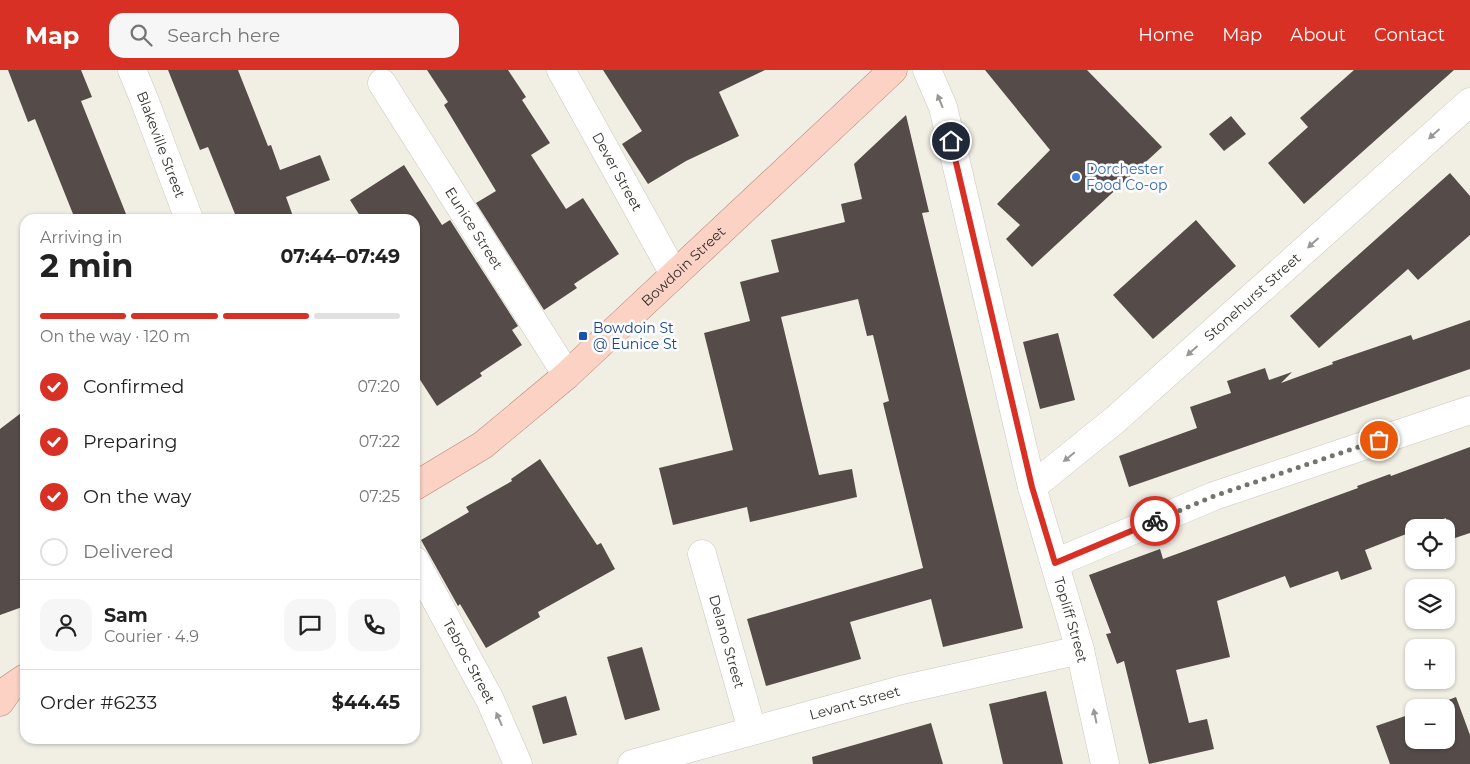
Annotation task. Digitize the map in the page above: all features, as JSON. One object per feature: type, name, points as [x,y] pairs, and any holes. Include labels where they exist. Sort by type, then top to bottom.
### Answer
[{"type":"main road","name":"Bowdoin Street","points":[[420,483],[483,445],[567,375],[893,70]]},
{"type":"main road","points":[[0,702],[9,689],[20,681]]},
{"type":"street","name":"Blakeville Street","points":[[132,70],[187,214]]},
{"type":"street","name":"Dever Street","points":[[561,70],[674,274]]},
{"type":"street","name":"Topliff Street","points":[[927,70],[943,107],[1032,487],[1080,650],[1105,764]]},
{"type":"street","name":"Eunice Street","points":[[382,83],[567,375]]},
{"type":"street","name":"Stonehurst Street","points":[[1032,487],[1116,419],[1470,102]]},
{"type":"street","points":[[1055,563],[1214,496],[1470,410]]},
{"type":"street","name":"Delano Street","points":[[702,554],[752,730]]},
{"type":"street","name":"Tebroc Street","points":[[420,569],[490,700],[518,764]]},
{"type":"street","name":"Levant Street","points":[[632,764],[901,690],[1080,650]]},
{"type":"building","points":[[8,70],[81,70],[92,97],[81,101],[126,214],[73,214],[35,119],[28,122]]},
{"type":"building","points":[[168,70],[238,70],[268,146],[271,145],[280,170],[320,155],[330,180],[286,197],[292,214],[235,214],[208,147],[200,150]]},
{"type":"building","points":[[427,70],[508,70],[526,97],[522,100],[550,143],[531,155],[566,209],[583,198],[619,254],[574,284],[577,288],[544,310],[476,203],[496,191],[444,105],[448,102]]},
{"type":"building","points":[[603,70],[765,70],[719,92],[739,136],[686,161],[648,184],[622,144],[642,131]]},
{"type":"building","name":"Dorchester Food Co-op","points":[[985,70],[1087,70],[1162,147],[1032,267],[1006,239],[1020,225],[997,204],[1050,150]]},
{"type":"building","points":[[1354,70],[1454,70],[1304,204],[1268,163],[1308,127],[1300,118]]},
{"type":"building","points":[[906,115],[929,212],[922,213],[1023,628],[943,647],[931,599],[850,622],[861,659],[766,686],[747,619],[923,568],[883,403],[889,401],[873,335],[867,336],[858,299],[781,317],[819,475],[852,469],[857,497],[750,522],[747,507],[673,525],[659,468],[733,450],[704,333],[750,321],[740,282],[779,272],[771,240],[845,222],[841,204],[862,199],[854,164]]},
{"type":"building","points":[[1231,116],[1246,134],[1224,151],[1209,134]]},
{"type":"building","points":[[404,165],[442,225],[450,220],[518,326],[512,330],[522,345],[480,373],[482,376],[437,406],[420,380],[420,214],[359,214],[350,200]]},
{"type":"building","points":[[1450,173],[1470,196],[1470,235],[1418,280],[1408,269],[1319,348],[1290,316]]},
{"type":"building","points":[[1196,220],[1236,266],[1153,339],[1113,295]]},
{"type":"building","points":[[1470,320],[1470,369],[1129,487],[1119,456],[1197,428],[1190,407],[1231,393],[1227,381],[1265,368],[1269,380],[1292,372],[1281,383],[1333,364],[1332,362],[1411,335],[1413,340]]},
{"type":"building","points":[[1058,333],[1075,400],[1040,409],[1023,342]]},
{"type":"building","points":[[20,414],[20,608],[0,615],[0,429]]},
{"type":"building","points":[[1470,447],[1470,533],[1455,538],[1455,519],[1405,519],[1405,534],[1365,550],[1372,569],[1341,580],[1338,571],[1290,588],[1285,576],[1217,601],[1230,657],[1176,670],[1189,723],[1207,719],[1214,749],[1149,764],[1124,661],[1117,664],[1106,634],[1111,633],[1089,575],[1160,549],[1163,559],[1358,488],[1357,486],[1390,474],[1391,476]]},
{"type":"building","points":[[540,459],[597,545],[601,543],[615,569],[538,612],[540,617],[486,648],[460,604],[458,606],[421,540],[469,512],[466,507],[512,481],[511,479]]},
{"type":"building","points":[[642,647],[660,710],[625,720],[607,657]]},
{"type":"building","points":[[1046,691],[1063,764],[1003,764],[989,704]]},
{"type":"building","points":[[566,696],[577,735],[543,744],[532,706]]},
{"type":"building","points":[[1456,697],[1470,735],[1470,764],[1390,764],[1376,726],[1405,716],[1405,749],[1455,749],[1455,699],[1451,699]]},
{"type":"building","points":[[931,723],[943,764],[813,764],[812,757]]},
{"type":"way so far","points":[[1155,521],[1214,496],[1379,440]]},
{"type":"place","name":"Dorchester Food Co-op","points":[[1076,177]]},
{"type":"place","name":"Bowdoin St @ Eunice St","points":[[583,336]]},
{"type":"route","points":[[951,141],[1032,487],[1055,563],[1155,521]]}]
